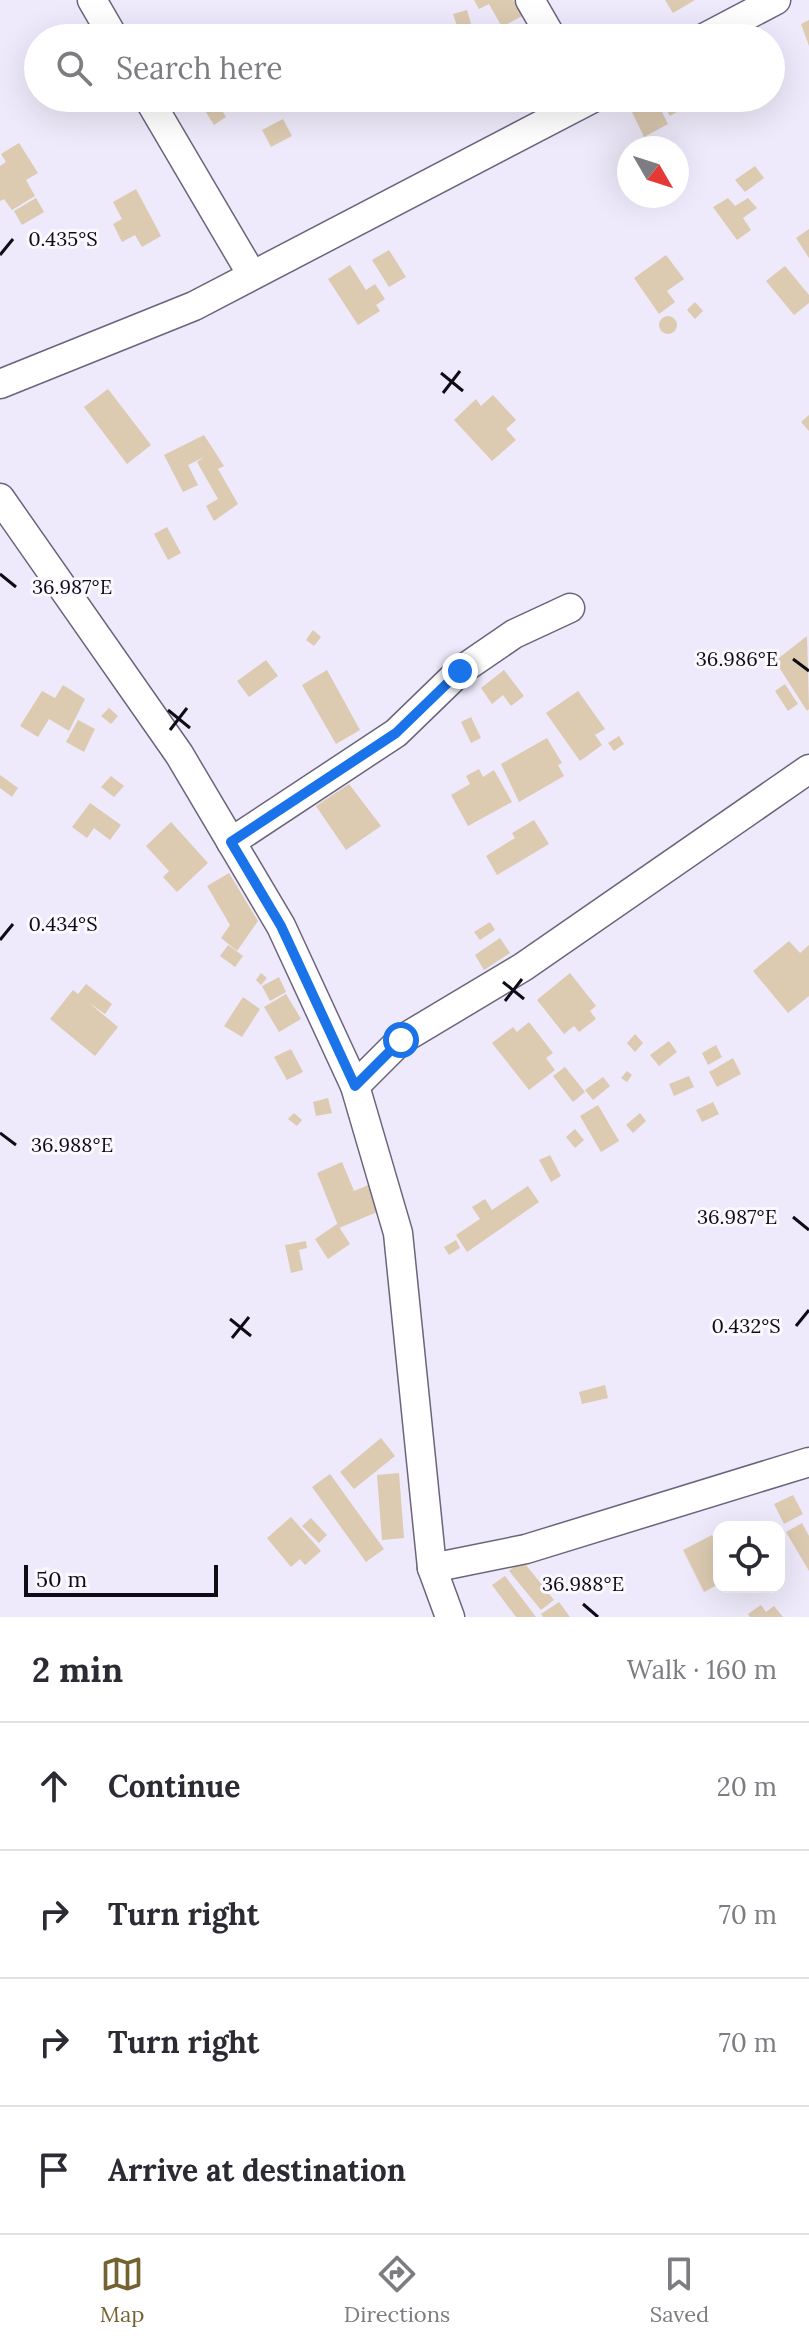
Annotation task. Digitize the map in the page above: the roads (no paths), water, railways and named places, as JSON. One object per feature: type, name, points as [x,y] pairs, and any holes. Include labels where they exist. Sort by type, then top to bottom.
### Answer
[{"type":"street","points":[[92,0],[106,24]]},
{"type":"street","points":[[530,0],[544,24]]},
{"type":"street","points":[[731,24],[776,0]]},
{"type":"street","points":[[156,112],[252,275]]},
{"type":"street","points":[[0,384],[120,339],[194,306],[564,112]]},
{"type":"street","points":[[0,498],[179,754],[281,926],[355,1086],[398,1233],[432,1568],[450,1617]]},
{"type":"street","points":[[231,842],[396,733],[460,671],[514,634],[570,608]]},
{"type":"street","points":[[355,1086],[401,1040],[523,967],[809,769]]},
{"type":"street","points":[[432,1568],[526,1549],[809,1462]]}]
